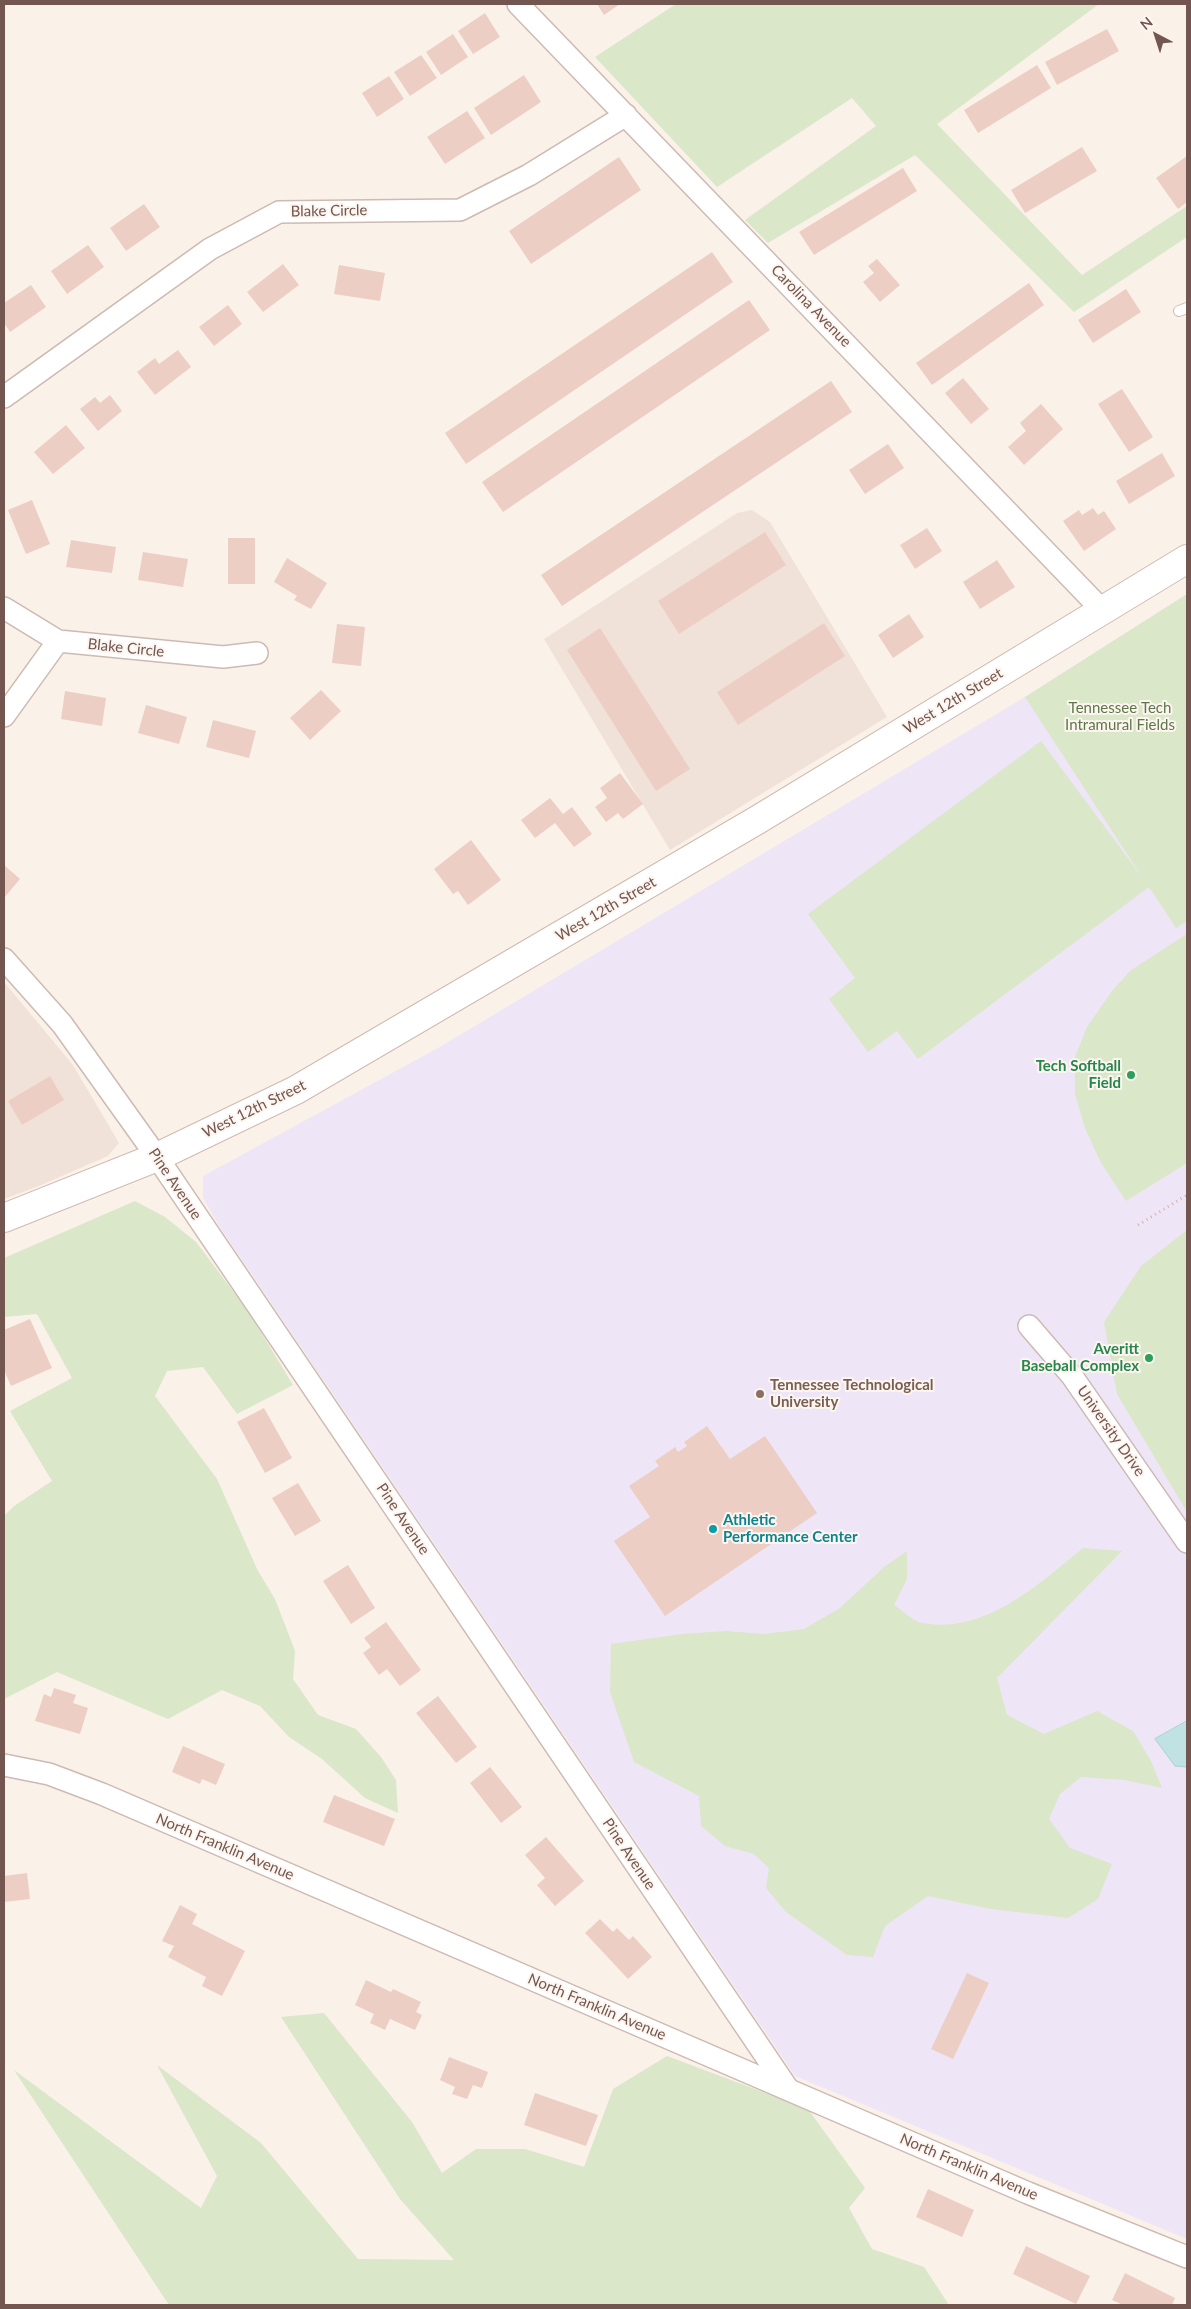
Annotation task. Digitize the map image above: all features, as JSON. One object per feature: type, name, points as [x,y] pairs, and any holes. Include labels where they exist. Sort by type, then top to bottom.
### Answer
[{"type":"main road","name":"West 12th Street","points":[[7,1211],[157,1157],[296,1090],[759,819],[1187,559]]},
{"type":"street","name":"Carolina Avenue","points":[[518,4],[1102,610]]},
{"type":"street","name":"Blake Circle","points":[[4,397],[210,249],[279,212],[460,210],[535,171],[626,115]]},
{"type":"street","name":"Blake Circle","points":[[4,608],[58,641],[223,657],[257,653]]},
{"type":"street","points":[[4,716],[58,641]]},
{"type":"street","name":"Pine Avenue","points":[[4,960],[62,1024],[157,1157],[788,2089]]},
{"type":"street","name":"University Drive","points":[[1029,1326],[1072,1376],[1187,1542]]},
{"type":"street","name":"North Franklin Avenue","points":[[4,1765],[49,1774],[102,1794],[1028,2193],[1187,2256]]},
{"type":"path","points":[[1138,1225],[1187,1195]]},
{"type":"shaded area","points":[[752,510],[770,522],[887,717],[670,850],[544,639],[737,513]]},
{"type":"shaded area","name":"Tennessee Technological University","points":[[1187,594],[1187,2239],[795,2076],[221,1229],[203,1198],[203,1176],[438,1048],[1025,697]]},
{"type":"shaded area","points":[[4,982],[73,1065],[119,1143],[108,1156],[4,1199]]},
{"type":"green space","points":[[676,4],[1099,4],[937,124],[1082,275],[1187,206],[1187,237],[1074,312],[915,155],[768,243],[745,220],[876,126],[852,98],[717,187],[595,57]]},
{"type":"green space","name":"Tennessee Tech Intramural Fields","points":[[1187,594],[1187,921],[1176,928],[1149,887],[918,1059],[897,1031],[868,1052],[829,999],[855,978],[808,914],[1041,741],[1142,877],[1025,697]]},
{"type":"green space","name":"Tech Softball Field","points":[[1185,935],[1187,939],[1187,1163],[1126,1201],[1101,1163],[1085,1128],[1075,1094],[1075,1057],[1087,1027],[1112,991],[1130,971]]},
{"type":"green space","points":[[135,1201],[165,1217],[196,1242],[248,1311],[293,1385],[237,1414],[203,1367],[167,1371],[155,1396],[217,1479],[258,1571],[275,1599],[295,1651],[293,1679],[318,1715],[356,1729],[381,1757],[396,1780],[398,1813],[365,1798],[322,1759],[289,1737],[260,1706],[222,1690],[168,1719],[57,1672],[4,1699],[4,1516],[14,1506],[52,1481],[10,1411],[72,1378],[37,1314],[4,1317],[4,1258]]},
{"type":"green space","name":"Averitt Baseball Complex","points":[[1187,1230],[1187,1512],[1117,1394],[1104,1322],[1141,1266]]},
{"type":"green space","points":[[1083,1548],[1122,1551],[997,1678],[1007,1715],[1044,1734],[1097,1711],[1133,1731],[1151,1761],[1162,1788],[1124,1780],[1081,1777],[1060,1794],[1049,1819],[1070,1848],[1112,1864],[1098,1899],[1068,1918],[991,1909],[928,1896],[885,1926],[873,1957],[847,1955],[786,1912],[766,1888],[769,1868],[754,1854],[725,1846],[701,1826],[699,1796],[634,1762],[610,1692],[611,1644],[682,1634],[726,1631],[764,1634],[804,1629],[840,1608],[884,1567],[907,1551],[907,1579],[894,1605],[912,1618],[923,1623],[946,1625],[968,1621],[989,1614],[1009,1604],[1048,1577]]},
{"type":"green space","points":[[324,2013],[412,2122],[442,2173],[476,2149],[525,2149],[584,2167],[613,2089],[667,2056],[808,2109],[865,2188],[849,2208],[872,2249],[924,2267],[949,2305],[169,2305],[14,2070],[201,2208],[217,2176],[157,2065],[261,2143],[358,2259],[454,2260],[400,2199],[281,2017]]},
{"type":"water","points":[[1187,1721],[1187,1767],[1175,1766],[1155,1739]]},
{"type":"building","points":[[597,4],[620,4],[604,15]]},
{"type":"building","points":[[485,13],[500,37],[473,54],[458,31]]},
{"type":"building","points":[[1107,29],[1119,51],[1057,85],[1045,62]]},
{"type":"building","points":[[453,34],[468,57],[441,75],[426,52]]},
{"type":"building","points":[[421,55],[437,78],[410,96],[394,72]]},
{"type":"building","points":[[1037,65],[1051,88],[978,133],[964,110]]},
{"type":"building","points":[[524,75],[541,102],[491,135],[474,108]]},
{"type":"building","points":[[389,76],[404,99],[377,117],[362,93]]},
{"type":"building","points":[[467,111],[485,138],[445,164],[427,137]]},
{"type":"building","points":[[1082,147],[1097,171],[1025,213],[1011,190]]},
{"type":"building","points":[[1187,156],[1187,202],[1178,209],[1156,178]]},
{"type":"building","points":[[619,157],[641,190],[531,264],[509,231]]},
{"type":"building","points":[[903,168],[917,191],[814,255],[799,232]]},
{"type":"building","points":[[144,204],[160,227],[126,251],[110,228]]},
{"type":"building","points":[[88,245],[104,267],[67,294],[51,271]]},
{"type":"building","points":[[712,252],[733,282],[466,464],[445,433]]},
{"type":"building","points":[[877,259],[900,285],[880,302],[863,282],[874,273],[868,266]]},
{"type":"building","points":[[283,264],[299,285],[263,312],[247,292]]},
{"type":"building","points":[[339,265],[385,273],[380,301],[334,294]]},
{"type":"building","points":[[1029,283],[1044,305],[932,385],[916,363]]},
{"type":"building","points":[[31,285],[46,307],[10,332],[4,323],[4,303]]},
{"type":"building","points":[[1126,289],[1141,312],[1093,343],[1078,320]]},
{"type":"building","points":[[749,300],[770,330],[503,512],[482,482]]},
{"type":"building","points":[[228,305],[242,324],[214,346],[199,327]]},
{"type":"building","points":[[178,350],[191,367],[155,395],[137,372],[155,358],[159,364]]},
{"type":"building","points":[[963,378],[989,409],[971,424],[945,393]]},
{"type":"building","points":[[831,381],[852,412],[562,606],[541,575]]},
{"type":"building","points":[[1122,389],[1153,437],[1129,452],[1098,404]]},
{"type":"building","points":[[110,395],[122,411],[98,431],[80,409],[95,397],[100,403]]},
{"type":"building","points":[[1041,404],[1063,429],[1024,465],[1008,447],[1026,431],[1020,423]]},
{"type":"building","points":[[66,425],[85,448],[53,474],[34,452]]},
{"type":"building","points":[[888,444],[904,468],[865,494],[849,470]]},
{"type":"building","points":[[1162,453],[1175,476],[1129,504],[1116,481]]},
{"type":"building","points":[[32,500],[50,544],[26,554],[8,510]]},
{"type":"building","points":[[1093,508],[1098,515],[1104,511],[1116,529],[1084,551],[1063,521],[1079,510],[1082,515]]},
{"type":"building","points":[[927,528],[942,551],[915,569],[900,545]]},
{"type":"building","points":[[765,532],[786,565],[679,634],[658,601]]},
{"type":"building","points":[[228,538],[255,538],[255,584],[228,584]]},
{"type":"building","points":[[71,540],[116,547],[112,573],[66,567]]},
{"type":"building","points":[[143,552],[188,559],[183,587],[138,580]]},
{"type":"building","points":[[287,558],[327,583],[311,609],[294,600],[297,596],[274,582]]},
{"type":"building","points":[[997,560],[1015,587],[980,609],[963,582]]},
{"type":"building","points":[[909,614],[924,637],[893,658],[878,635]]},
{"type":"building","points":[[824,623],[845,656],[738,725],[717,692]]},
{"type":"building","points":[[337,624],[365,627],[361,666],[332,663]]},
{"type":"building","points":[[600,628],[690,769],[656,791],[567,650]]},
{"type":"building","points":[[321,690],[341,711],[310,740],[290,718]]},
{"type":"building","points":[[65,691],[106,698],[102,726],[61,719]]},
{"type":"building","points":[[146,705],[187,717],[179,744],[138,733]]},
{"type":"building","points":[[213,720],[256,731],[249,758],[206,747]]},
{"type":"building","points":[[620,773],[643,804],[623,819],[618,813],[606,822],[595,807],[607,798],[600,788]]},
{"type":"building","points":[[550,798],[563,814],[572,807],[592,834],[574,847],[555,823],[535,838],[521,820]]},
{"type":"building","points":[[471,840],[501,880],[468,905],[458,891],[453,894],[434,869]]},
{"type":"building","points":[[4,865],[20,879],[4,898]]},
{"type":"building","points":[[50,1076],[64,1100],[22,1125],[8,1101]]},
{"type":"building","points":[[30,1319],[52,1368],[11,1386],[4,1370],[4,1330]]},
{"type":"building","points":[[264,1408],[292,1458],[265,1473],[237,1422]]},
{"type":"building","name":"Athletic Performance Center","points":[[707,1426],[730,1459],[765,1436],[817,1513],[665,1616],[614,1541],[650,1517],[629,1486],[659,1466],[655,1461],[675,1447],[678,1452],[687,1446],[684,1442]]},
{"type":"building","points":[[298,1483],[321,1521],[295,1536],[272,1498]]},
{"type":"building","points":[[348,1565],[375,1608],[351,1624],[323,1581]]},
{"type":"building","points":[[386,1622],[421,1670],[400,1686],[387,1669],[379,1675],[363,1653],[371,1647],[364,1638]]},
{"type":"building","points":[[54,1688],[76,1695],[73,1703],[88,1708],[80,1734],[35,1721],[44,1694],[51,1697]]},
{"type":"building","points":[[438,1696],[477,1747],[456,1763],[416,1713]]},
{"type":"building","points":[[183,1746],[225,1764],[216,1785],[202,1779],[200,1784],[172,1772]]},
{"type":"building","points":[[490,1767],[522,1807],[501,1823],[470,1783]]},
{"type":"building","points":[[334,1795],[395,1819],[384,1846],[323,1822]]},
{"type":"building","points":[[546,1837],[584,1881],[555,1906],[537,1885],[545,1878],[525,1855]]},
{"type":"building","points":[[27,1873],[30,1899],[4,1902],[4,1876]]},
{"type":"building","points":[[180,1905],[197,1914],[192,1924],[245,1951],[222,1996],[202,1986],[206,1977],[168,1957],[174,1946],[162,1941]]},
{"type":"building","points":[[600,1919],[613,1932],[617,1928],[629,1940],[633,1936],[652,1957],[628,1979],[585,1933]]},
{"type":"building","points":[[967,1973],[989,1983],[953,2059],[931,2049]]},
{"type":"building","points":[[366,1980],[391,1992],[393,1989],[421,2002],[416,2012],[422,2015],[415,2030],[390,2019],[385,2030],[370,2023],[374,2014],[355,2005]]},
{"type":"building","points":[[449,2057],[488,2072],[482,2088],[473,2085],[467,2099],[452,2094],[455,2087],[440,2080]]},
{"type":"building","points":[[535,2093],[598,2115],[586,2146],[524,2125]]},
{"type":"building","points":[[928,2189],[974,2210],[962,2237],[916,2217]]},
{"type":"building","points":[[1026,2246],[1090,2276],[1076,2304],[1013,2274]]},
{"type":"building","points":[[1125,2273],[1175,2298],[1172,2305],[1123,2305],[1112,2300]]},
{"type":"place","name":"Tech Softball Field","points":[[1131,1075]]},
{"type":"place","name":"Averitt Baseball Complex","points":[[1149,1358]]},
{"type":"place","name":"Tennessee Technological University","points":[[760,1394]]},
{"type":"place","name":"Athletic Performance Center","points":[[713,1529]]}]
